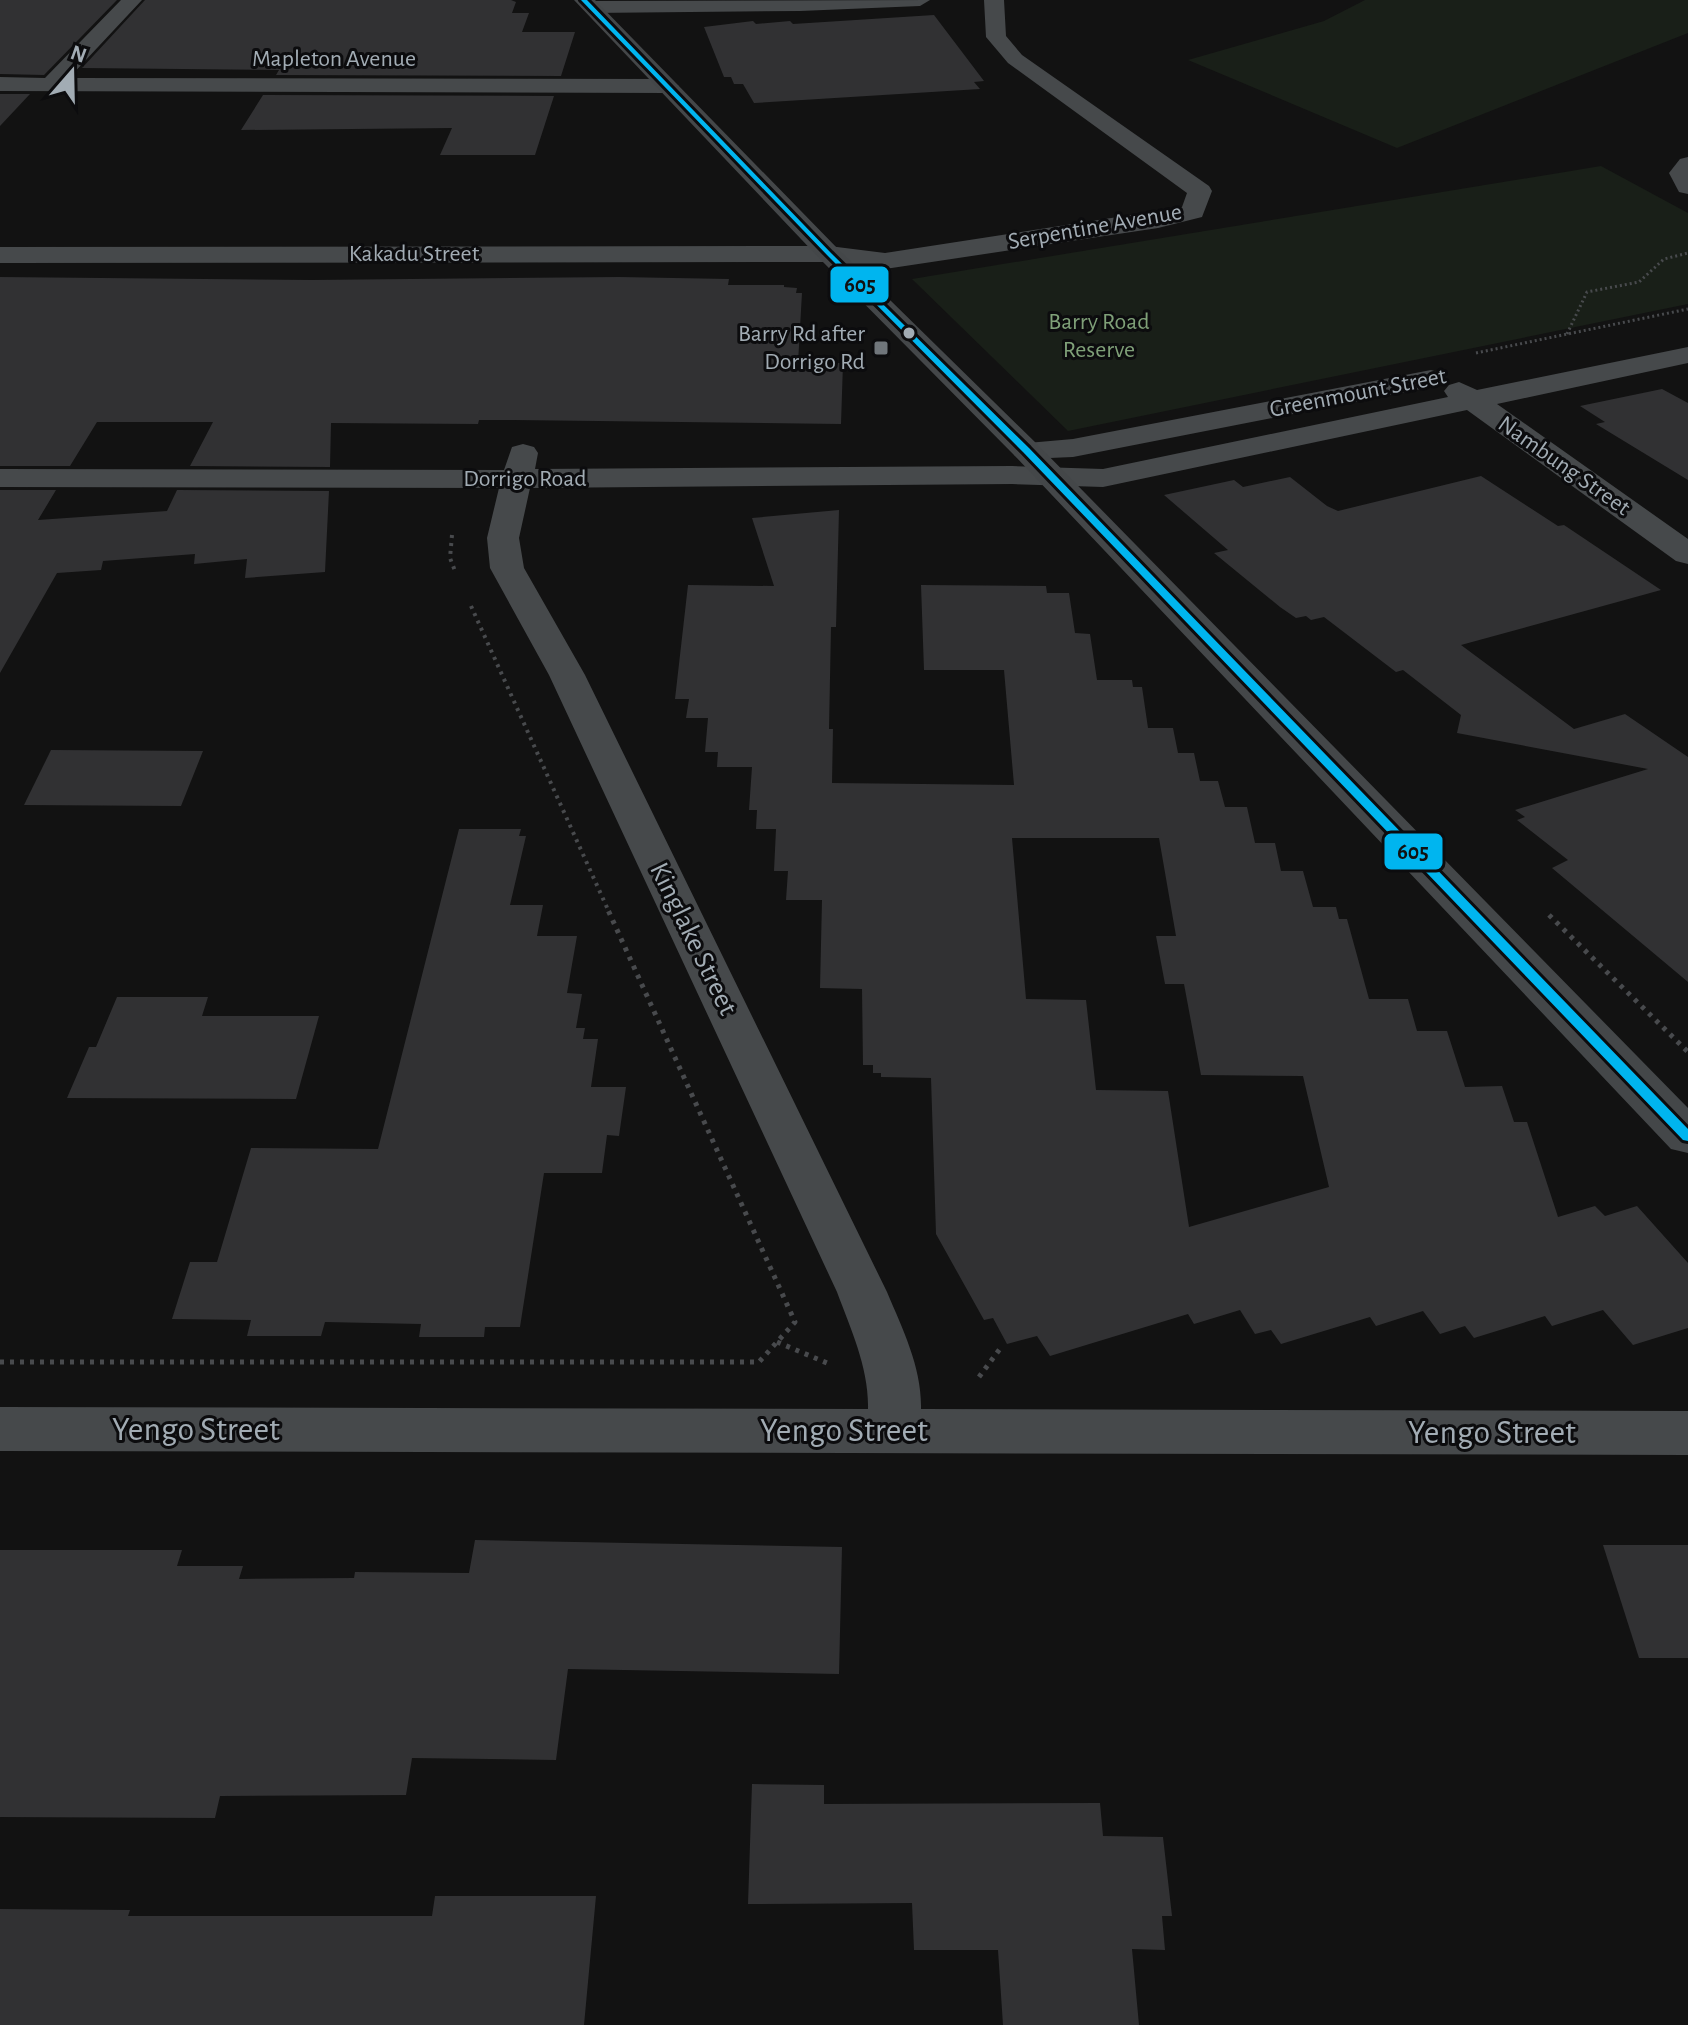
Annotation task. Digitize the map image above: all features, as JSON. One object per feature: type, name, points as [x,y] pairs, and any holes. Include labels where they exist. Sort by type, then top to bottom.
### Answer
[{"type":"street","points":[[51,84],[132,0]]},
{"type":"street","points":[[587,3],[800,5],[920,0]]},
{"type":"street","name":"Serpentine Avenue","points":[[829,254],[885,261],[1158,220],[1193,212],[1200,191],[1015,59],[996,37],[994,0]]},
{"type":"street","points":[[587,3],[829,254],[1026,450],[1688,1137]]},
{"type":"street","name":"Mapleton Avenue","points":[[0,84],[668,86]]},
{"type":"street","points":[[1688,164],[1681,173],[1688,187]]},
{"type":"street","name":"Kakadu Street","points":[[0,255],[829,254]]},
{"type":"street","name":"Greenmount Street","points":[[1049,476],[1103,478],[1472,375],[1688,355]]},
{"type":"street","name":"Nambung Street","points":[[1441,378],[1472,375],[1688,554]]},
{"type":"street","name":"Greenmount Street","points":[[1026,450],[1073,448],[1441,378]]},
{"type":"street","name":"Dorrigo Road","points":[[601,449],[1026,450]]},
{"type":"street","name":"Dorrigo Road","points":[[0,478],[522,457],[1049,476]]},
{"type":"street","name":"Kinglake Street","points":[[522,457],[503,538],[507,568],[567,675],[862,1292],[883,1345],[895,1390],[894,1432]]},
{"type":"street","name":"Yengo Street","points":[[0,1429],[1688,1433]]},
{"type":"path","points":[[1567,334],[1587,292],[1639,282],[1664,259],[1688,253]]},
{"type":"path","points":[[1472,375],[1567,334],[1688,309]]},
{"type":"path","points":[[455,525],[450,558],[456,572]]},
{"type":"path","points":[[0,1362],[759,1362],[795,1322],[468,600]]},
{"type":"path","points":[[1542,908],[1688,1052]]},
{"type":"green space","points":[[1365,0],[1688,0],[1688,33],[1397,148],[1188,60],[1324,21]]},
{"type":"green space","name":"Barry Road Reserve","points":[[1601,166],[1688,213],[1688,304],[1068,431],[912,279]]},
{"type":"building","points":[[0,0],[117,0],[44,75],[0,74]]},
{"type":"building","points":[[145,0],[511,0],[516,2],[512,13],[529,13],[522,32],[575,32],[561,76],[276,75],[279,70],[82,68]]},
{"type":"building","points":[[934,15],[984,81],[974,82],[980,89],[754,103],[743,84],[734,84],[731,77],[724,77],[704,27],[753,21],[756,24],[790,21],[793,24]]},
{"type":"building","points":[[0,94],[30,94],[0,126]]},
{"type":"building","points":[[263,95],[554,96],[535,155],[440,155],[452,128],[241,130]]},
{"type":"building","points":[[0,277],[312,280],[619,277],[729,279],[728,285],[784,285],[797,288],[796,293],[802,293],[798,363],[843,363],[841,424],[514,420],[479,420],[478,424],[331,423],[330,467],[190,466],[213,422],[97,422],[70,466],[0,466]]},
{"type":"building","points":[[1662,389],[1688,403],[1688,480],[1596,424],[1605,422],[1580,406]]},
{"type":"building","points":[[1481,476],[1558,526],[1564,525],[1661,590],[1461,645],[1574,729],[1625,714],[1688,757],[1688,982],[1552,868],[1568,860],[1517,820],[1525,817],[1515,810],[1648,769],[1457,733],[1461,715],[1403,670],[1396,672],[1324,617],[1311,620],[1306,616],[1296,618],[1280,607],[1214,553],[1228,550],[1164,495],[1234,480],[1243,487],[1290,477],[1338,511]]},
{"type":"building","points":[[0,490],[56,490],[38,520],[167,511],[177,490],[329,491],[325,572],[245,578],[247,559],[194,564],[195,554],[103,561],[101,570],[57,573],[0,673]]},
{"type":"building","points":[[839,510],[836,627],[831,627],[829,729],[833,729],[832,783],[1014,785],[1004,670],[924,670],[921,585],[1046,586],[1047,593],[1069,593],[1075,633],[1090,634],[1097,680],[1132,680],[1133,687],[1142,687],[1148,728],[1173,728],[1178,753],[1194,753],[1200,781],[1218,781],[1225,807],[1247,807],[1255,843],[1275,843],[1281,871],[1303,871],[1313,907],[1336,907],[1339,919],[1347,919],[1369,999],[1408,999],[1417,1031],[1447,1031],[1465,1087],[1502,1086],[1514,1122],[1527,1122],[1558,1217],[1595,1206],[1605,1216],[1637,1206],[1688,1263],[1688,1328],[1633,1345],[1603,1310],[1552,1326],[1545,1316],[1474,1338],[1465,1326],[1440,1334],[1423,1311],[1376,1326],[1370,1317],[1281,1344],[1271,1330],[1255,1334],[1240,1310],[1194,1324],[1188,1314],[1050,1356],[1037,1336],[1007,1344],[993,1318],[984,1320],[936,1234],[931,1078],[881,1077],[881,1073],[873,1073],[873,1065],[863,1065],[862,989],[820,988],[822,900],[786,900],[788,871],[774,871],[776,829],[756,829],[757,810],[749,810],[752,767],[717,767],[718,752],[705,752],[708,718],[686,718],[689,699],[675,699],[688,585],[774,586],[752,518]],"holes":[[[1012,838],[1159,838],[1176,936],[1156,936],[1165,984],[1184,984],[1201,1075],[1303,1076],[1329,1187],[1189,1227],[1168,1091],[1096,1090],[1086,1000],[1026,999]]]},
{"type":"building","points":[[51,750],[203,751],[181,806],[24,805]]},
{"type":"building","points":[[459,829],[521,829],[519,836],[526,836],[510,905],[543,905],[537,936],[577,936],[567,993],[582,994],[576,1028],[585,1028],[583,1039],[598,1039],[591,1087],[626,1087],[619,1136],[607,1135],[602,1173],[544,1173],[520,1327],[485,1327],[484,1337],[419,1337],[421,1324],[325,1322],[321,1336],[247,1336],[251,1320],[172,1319],[190,1262],[217,1262],[251,1148],[378,1149]]},
{"type":"building","points":[[117,997],[208,997],[202,1016],[319,1016],[296,1099],[67,1098],[89,1047],[96,1047]]},
{"type":"building","points":[[475,1540],[842,1547],[839,1674],[568,1669],[556,1760],[412,1758],[406,1795],[220,1796],[215,1818],[0,1817],[0,1550],[182,1550],[177,1566],[243,1566],[239,1579],[354,1578],[355,1572],[469,1573]]},
{"type":"building","points":[[1603,1545],[1688,1545],[1688,1658],[1639,1658]]},
{"type":"building","points":[[752,1784],[824,1785],[824,1804],[1100,1803],[1103,1836],[1163,1837],[1172,1916],[1162,1916],[1165,1950],[1132,1949],[1139,2025],[1003,2025],[998,1950],[914,1950],[912,1903],[748,1904]]},
{"type":"building","points":[[435,1896],[596,1896],[584,2025],[0,2025],[0,1909],[130,1910],[128,1916],[432,1916]]},
{"type":"transit line","name":"605","points":[[584,0],[829,254],[1026,450],[1688,1137]]},
{"type":"place","name":"Barry Rd after Dorrigo Rd","points":[[881,348]]}]
